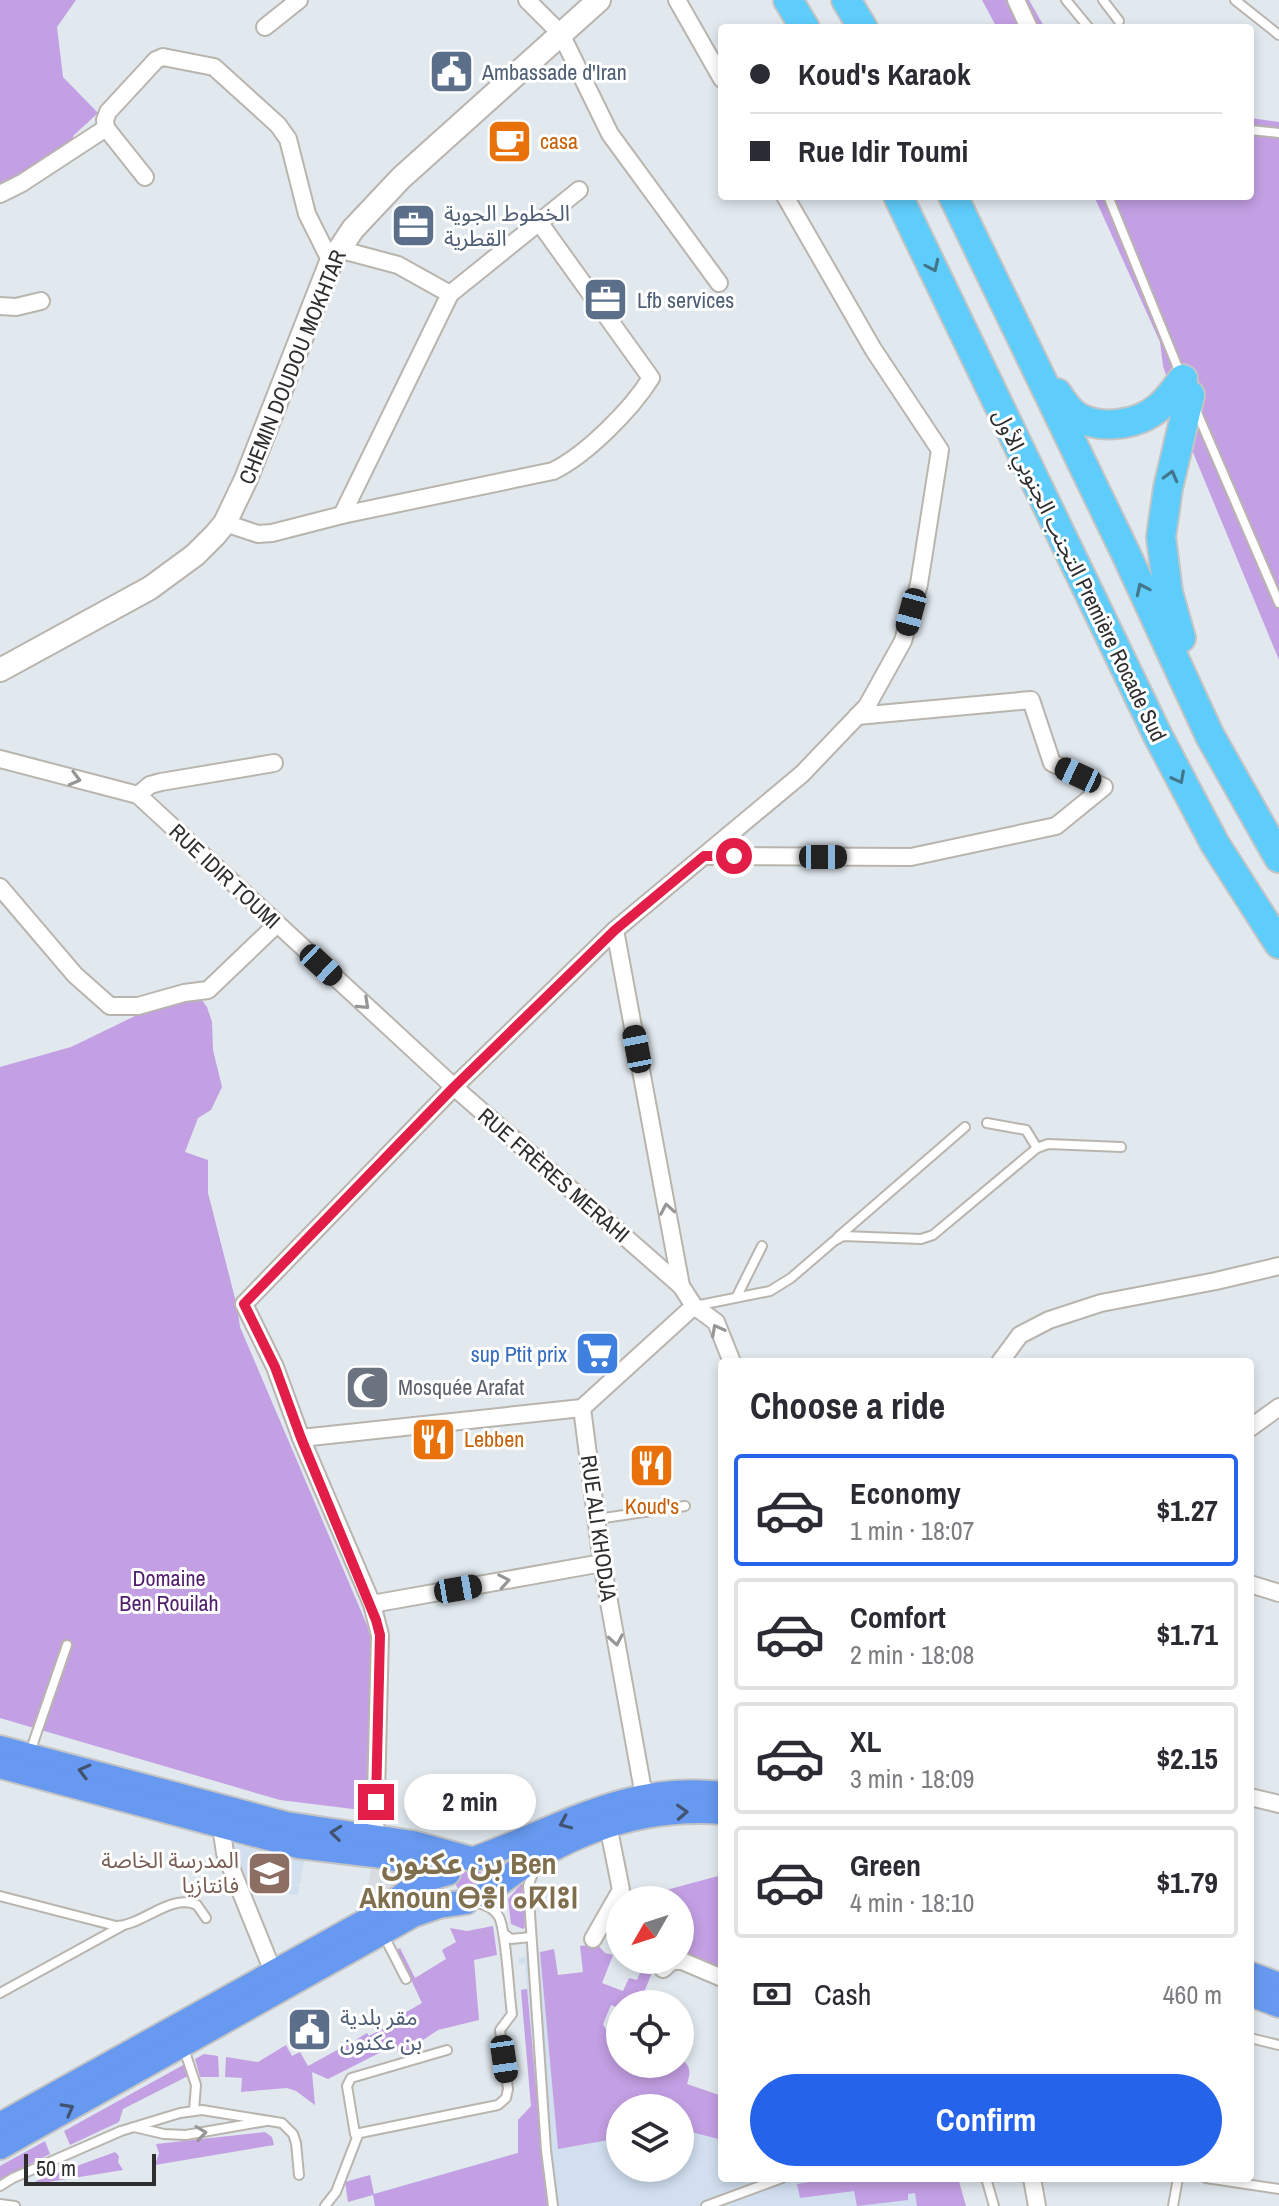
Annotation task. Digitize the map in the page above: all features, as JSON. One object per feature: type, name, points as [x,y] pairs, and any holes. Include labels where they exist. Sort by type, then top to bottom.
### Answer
[{"type":"highway","points":[[788,0],[803,24]]},
{"type":"highway","points":[[846,0],[862,24]]},
{"type":"highway","points":[[857,0],[864,24]]},
{"type":"highway","name":"التجنب الجنوبي الأول Première Rocade Sud","points":[[900,200],[1158,736],[1215,844],[1279,944]]},
{"type":"highway","points":[[955,200],[1120,541],[1210,736],[1279,858]]},
{"type":"highway","points":[[1020,336],[1062,402],[1078,417],[1097,423],[1127,422],[1155,411],[1186,387]]},
{"type":"highway","points":[[1186,387],[1164,509],[1162,555],[1178,628],[1241,791]]},
{"type":"main road","points":[[0,1748],[286,1824],[427,1847],[460,1865]]},
{"type":"main road","points":[[0,1766],[298,1846],[407,1861],[485,1865],[490,1883],[475,1899]]},
{"type":"main road","points":[[0,2125],[377,1915],[423,1880],[610,1804],[677,1792],[718,1794]]},
{"type":"main road","points":[[0,2147],[382,1932],[425,1910],[475,1899],[552,1848],[608,1825],[670,1813],[718,1812]]},
{"type":"main road","points":[[407,1861],[413,1878],[407,1894]]},
{"type":"main road","points":[[460,1865],[450,1891],[475,1899]]},
{"type":"main road","points":[[1254,1976],[1279,1985]]},
{"type":"main road","points":[[1254,1996],[1279,2005]]},
{"type":"street","points":[[265,27],[299,0]]},
{"type":"street","points":[[527,0],[561,34],[610,134],[719,283]]},
{"type":"street","name":"CHEMIN DOUDOU MOKHTAR","points":[[0,670],[150,588],[204,547],[225,523],[246,479],[335,255],[353,229],[393,186],[599,0]]},
{"type":"street","points":[[677,0],[718,72]]},
{"type":"street","points":[[1016,0],[1027,24]]},
{"type":"street","points":[[145,177],[106,128],[108,112],[163,57],[214,67],[278,125],[288,139],[307,214],[335,255],[398,265],[450,294]]},
{"type":"street","points":[[0,194],[106,128]]},
{"type":"street","points":[[342,515],[450,294],[579,190]]},
{"type":"street","points":[[375,1837],[380,1635],[372,1604],[301,1438],[275,1367],[244,1304],[454,1087],[615,930],[802,774],[867,706],[903,641],[919,584],[940,450],[873,349],[787,200]]},
{"type":"street","points":[[225,523],[258,534],[272,533],[342,515],[553,471],[586,450],[651,378],[539,222]]},
{"type":"street","points":[[0,306],[16,307],[41,301]]},
{"type":"street","points":[[704,856],[911,857],[1056,826],[1104,787],[1052,763],[1031,700],[857,716]]},
{"type":"street","name":"RUE IDIR TOUMI","points":[[0,759],[138,795],[454,1087]]},
{"type":"street","points":[[138,795],[150,785],[161,782],[274,763]]},
{"type":"street","points":[[0,887],[75,975],[110,1006],[138,1006],[184,993],[208,990],[277,924]]},
{"type":"street","points":[[615,930],[681,1286]]},
{"type":"street","name":"RUE FRÈRES MERAHI","points":[[454,1087],[681,1286],[694,1306],[716,1322],[730,1358]]},
{"type":"street","points":[[1003,1358],[1020,1335],[1049,1320],[1101,1303],[1279,1266]]},
{"type":"street","points":[[301,1438],[582,1408],[694,1306]]},
{"type":"street","points":[[1254,1425],[1279,1407]]},
{"type":"street","name":"RUE ALI KHODJA","points":[[582,1408],[602,1563],[644,1796]]},
{"type":"street","points":[[372,1604],[602,1563]]},
{"type":"street","points":[[1254,1585],[1279,1593]]},
{"type":"street","points":[[1254,1798],[1279,1804]]},
{"type":"street","points":[[593,1939],[621,1890],[608,1825]]},
{"type":"street","points":[[221,1826],[225,1853],[274,1974]]},
{"type":"street","points":[[694,1966],[718,1976]]},
{"type":"street","points":[[1033,2182],[1037,2206]]},
{"type":"lane","points":[[1066,0],[1086,24]]},
{"type":"lane","points":[[1103,0],[1119,21]]},
{"type":"lane","points":[[1235,0],[1279,35]]},
{"type":"lane","points":[[1254,130],[1279,133]]},
{"type":"lane","points":[[1110,200],[1279,603]]},
{"type":"lane","points":[[987,1123],[1026,1130],[1037,1148]]},
{"type":"lane","points":[[694,1306],[770,1291],[791,1278],[965,1127]]},
{"type":"lane","points":[[834,1241],[843,1236],[921,1239],[933,1235],[1037,1148],[1048,1144],[1121,1147]]},
{"type":"lane","points":[[737,1296],[762,1246]]},
{"type":"lane","points":[[597,1519],[685,1506]]},
{"type":"lane","points":[[29,1756],[67,1645]]},
{"type":"lane","points":[[552,1848],[531,1875],[528,1886],[546,2150],[553,2206]]},
{"type":"lane","points":[[0,1896],[107,1924],[123,1925]]},
{"type":"lane","points":[[358,2135],[498,2105],[506,2098],[508,2089],[500,2030],[512,2014],[503,1933],[498,1915],[475,1899]]},
{"type":"lane","points":[[0,1993],[123,1925],[181,1902],[197,1905],[206,1918]]},
{"type":"lane","points":[[382,1932],[406,1979]]},
{"type":"lane","points":[[503,1933],[511,1939],[531,1937]]},
{"type":"lane","points":[[1254,2039],[1279,2045]]},
{"type":"lane","points":[[183,2044],[194,2076],[194,2110]]},
{"type":"lane","points":[[358,2135],[353,2128],[347,2086],[351,2078],[447,2050]]},
{"type":"lane","points":[[0,2186],[133,2127],[194,2110],[247,2115],[282,2123],[293,2134],[299,2175]]},
{"type":"lane","points":[[133,2127],[186,2135],[270,2121]]},
{"type":"lane","points":[[325,2206],[336,2192],[358,2135]]},
{"type":"lane","points":[[706,2206],[771,2182]]},
{"type":"lane","points":[[987,2182],[994,2206]]},
{"type":"lane","points":[[1173,2206],[1177,2182]]},
{"type":"lane","points":[[1233,2182],[1279,2189]]},
{"type":"lane","points":[[0,2204],[15,2206]]},
{"type":"shaded area","name":"المدرسة الخاصة فانتازيا","points":[[233,1844],[304,1861],[300,1884],[296,1885],[300,1887],[298,1895],[245,1891],[233,1859]]},
{"type":"shaded area","points":[[371,1868],[394,1871],[398,1881],[382,1899],[365,1908]]},
{"type":"shaded area","points":[[540,1952],[558,2149],[606,2140],[606,2182],[694,2182],[694,2133],[718,2139],[718,2182],[945,2182],[948,2206],[375,2206],[373,2194],[518,2153],[518,2120],[531,2106],[521,1990],[527,1988],[525,1963],[519,1964],[518,1958],[526,1957],[526,1953]]},
{"type":"green space","points":[[0,0],[76,0],[57,27],[63,77],[98,113],[74,135],[62,165],[0,189]]},
{"type":"green space","points":[[982,0],[1029,0],[1043,24],[995,24]]},
{"type":"green space","points":[[1254,119],[1279,122],[1279,660],[1187,438],[1163,366],[1160,342],[1096,200],[1254,200]]},
{"type":"green space","name":"Domaine Ben Rouilah","points":[[201,999],[212,1022],[213,1050],[222,1087],[211,1110],[198,1118],[185,1152],[208,1160],[208,1193],[240,1327],[367,1625],[372,1644],[369,1811],[280,1800],[0,1718],[0,1067],[71,1047],[164,1002]]},
{"type":"green space","points":[[469,1866],[479,1870],[483,1880],[479,1890],[469,1894],[459,1890],[455,1880],[459,1870]]},
{"type":"green space","points":[[718,1876],[718,1935],[718,1966],[694,1957],[694,1886],[681,1886]]},
{"type":"green space","points":[[522,1883],[523,1929],[511,1924],[508,1899]]},
{"type":"green space","points":[[493,1926],[497,1955],[474,1960],[479,2020],[438,2030],[420,2042],[422,2053],[403,2059],[396,2049],[389,2048],[328,2079],[312,2072],[315,2105],[287,2088],[241,2092],[242,2078],[225,2077],[226,2057],[258,2062],[286,2045],[292,2056],[300,2052],[308,2066],[348,2044],[350,2047],[359,2042],[357,2039],[367,2033],[369,2036],[403,2018],[401,2015],[422,2003],[397,1950],[400,1948],[415,1978],[446,1959],[442,1950],[456,1942],[450,1928],[467,1931]]},
{"type":"green space","points":[[597,1944],[606,1953],[606,1973],[602,1983],[620,1990],[606,1990],[603,2024],[606,2030],[606,2078],[688,2078],[687,2084],[718,2095],[718,2139],[694,2133],[694,2094],[606,2094],[606,2140],[558,2149],[540,1952],[554,1949],[558,1975],[583,1972],[580,1946]]},
{"type":"green space","points":[[640,1974],[652,1974],[645,1990],[623,1990],[629,1978],[637,1980]]},
{"type":"green space","points":[[527,1989],[547,2206],[375,2206],[373,2195],[348,2202],[345,2182],[370,2175],[374,2194],[518,2153],[518,2120],[531,2106],[521,1990]]},
{"type":"green space","points":[[204,2054],[218,2056],[219,2077],[200,2077],[195,2059]]},
{"type":"green space","points":[[185,2064],[190,2075],[123,2109],[119,2122],[70,2145],[64,2131]]},
{"type":"green space","points":[[265,2132],[272,2137],[274,2145],[155,2165],[159,2153],[156,2144]]},
{"type":"green space","points":[[45,2141],[50,2154],[0,2179],[0,2166]]},
{"type":"green space","points":[[115,2152],[123,2170],[36,2184],[36,2181]]},
{"type":"green space","points":[[959,2182],[966,2206],[917,2206],[915,2193],[908,2194],[908,2200],[857,2206],[854,2191],[800,2198],[797,2184]]},
{"type":"place","name":"Ambassade d'Iran","points":[[451,72]]},
{"type":"place","name":"casa","points":[[509,141]]},
{"type":"place","name":"الخطوط الجوية القطرية","points":[[413,226]]},
{"type":"place","name":"Lfb services","points":[[606,300]]},
{"type":"place","name":"sup Ptit prix","points":[[598,1354]]},
{"type":"place","name":"Mosquée Arafat","points":[[367,1387]]},
{"type":"place","name":"Lebben","points":[[433,1439]]},
{"type":"place","name":"Koud's","points":[[652,1465]]},
{"type":"place","name":"المدرسة الخاصة فانتازيا","points":[[270,1873]]},
{"type":"place","name":"مقر بلدية بن عكنون","points":[[309,2030]]},
{"type":"district","name":"بن عكنون Ben Aknoun ⴱⴻⵏ ⴰⴽⵏⵓⵏ","points":[[469,1881]]},
{"type":"route","points":[[376,1802],[380,1635],[372,1604],[301,1438],[275,1367],[244,1304],[454,1087],[615,930],[704,856],[734,856]]}]
